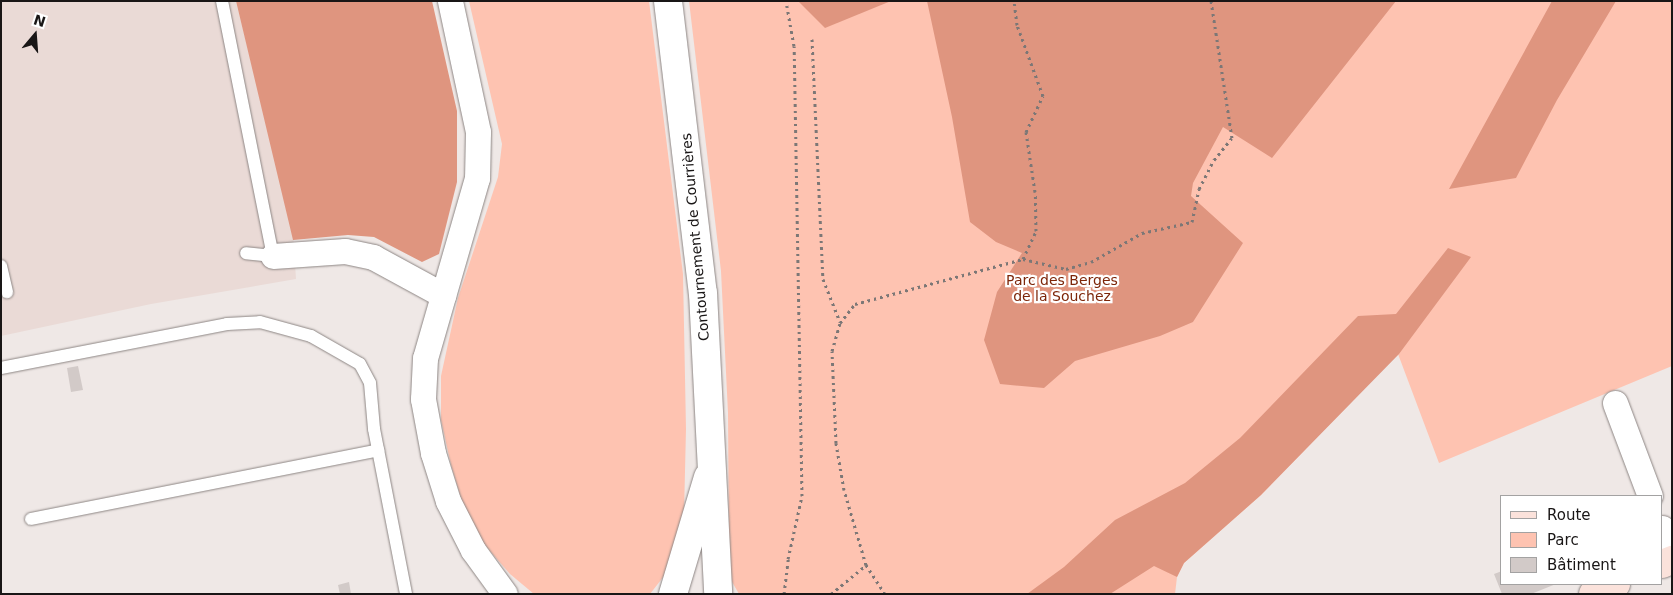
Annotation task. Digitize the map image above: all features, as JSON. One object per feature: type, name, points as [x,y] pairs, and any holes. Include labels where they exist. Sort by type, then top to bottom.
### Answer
[{"type":"main road","points":[[1593,594],[1614,585]]},
{"type":"street","points":[[450,1],[478,132],[478,169],[425,358],[422,399],[433,453],[448,501],[473,550],[506,593]]},
{"type":"street","name":"Contournement de Courrières","points":[[668,1],[704,293],[710,473],[716,515],[718,594]]},
{"type":"street","points":[[273,256],[345,251],[373,257],[443,295]]},
{"type":"street","points":[[1615,402],[1650,495]]},
{"type":"street","name":"Contournement de Courrières","points":[[673,594],[710,473]]},
{"type":"street","points":[[1663,531],[1672,554]]},
{"type":"lane","points":[[222,1],[273,256],[246,253]]},
{"type":"lane","points":[[1,266],[7,292]]},
{"type":"lane","points":[[1,368],[227,324],[260,322],[285,327],[311,336],[360,364],[370,383],[378,450],[406,594]]},
{"type":"lane","points":[[32,519],[378,450]]},
{"type":"path","points":[[784,594],[788,559],[802,496],[794,46],[786,1]]},
{"type":"path","points":[[1014,1],[1017,25],[1043,96],[1026,132],[1034,192],[1036,232],[1023,259]]},
{"type":"path","points":[[885,594],[866,565],[844,490],[836,443],[832,351],[840,323],[855,304],[1023,259],[1066,269],[1091,262],[1142,233],[1192,222],[1199,189],[1214,160],[1232,138],[1211,1]]},
{"type":"path","points":[[812,39],[823,279],[840,323]]},
{"type":"path","points":[[831,594],[866,565]]},
{"type":"shaded area","points":[[1,1],[236,1],[293,231],[296,279],[151,304],[1,336]]},
{"type":"green space","points":[[236,1],[432,1],[457,111],[457,182],[439,254],[422,262],[374,237],[348,235],[293,240]]},
{"type":"green space","points":[[469,1],[649,1],[683,274],[686,429],[684,514],[671,567],[650,594],[534,594],[510,574],[482,542],[463,505],[451,465],[441,420],[441,376],[458,298],[498,177],[502,144]]},
{"type":"green space","name":"Parc des Berges de la Souchez","points":[[689,1],[1672,1],[1672,366],[1439,463],[1398,354],[1261,495],[1184,563],[1177,577],[1175,594],[739,594],[731,580],[729,548],[728,413],[721,271]]},
{"type":"green space","points":[[798,1],[891,1],[825,28]]},
{"type":"green space","points":[[927,1],[1396,1],[1272,158],[1223,127],[1193,183],[1191,196],[1243,243],[1193,322],[1160,336],[1075,361],[1044,388],[1000,384],[984,340],[997,292],[1022,253],[996,242],[970,222],[952,117]]},
{"type":"green space","points":[[1552,1],[1616,1],[1557,100],[1516,178],[1449,189]]},
{"type":"green space","points":[[1448,248],[1471,257],[1399,354],[1261,495],[1184,563],[1177,577],[1154,566],[1110,594],[1027,594],[1064,567],[1115,520],[1185,483],[1240,438],[1358,316],[1396,314]]},
{"type":"building","points":[[78,366],[83,390],[71,392],[67,368]]},
{"type":"building","points":[[1500,572],[1500,585],[1554,585],[1531,594],[1502,594],[1494,574]]},
{"type":"building","points":[[349,582],[351,594],[340,594],[338,585]]}]
